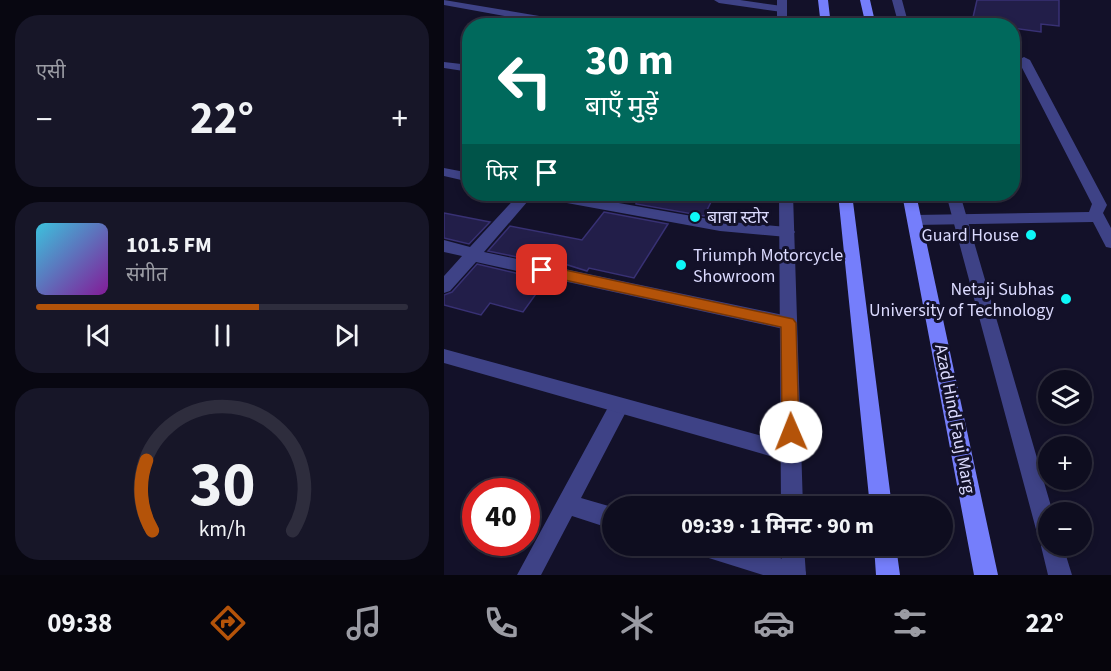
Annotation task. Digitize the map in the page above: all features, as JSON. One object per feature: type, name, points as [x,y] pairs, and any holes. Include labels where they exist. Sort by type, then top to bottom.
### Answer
[{"type":"main road","points":[[823,0],[825,18]]},
{"type":"main road","points":[[865,0],[869,18]]},
{"type":"main road","points":[[846,201],[880,496]]},
{"type":"main road","name":"Azad Hind Fauj Marg","points":[[911,201],[986,575]]},
{"type":"main road","points":[[886,556],[888,575]]},
{"type":"street","points":[[719,0],[782,4]]},
{"type":"street","points":[[897,0],[902,18]]},
{"type":"street","points":[[444,2],[535,18]]},
{"type":"street","points":[[1024,60],[1103,208],[1111,243]]},
{"type":"street","points":[[444,65],[462,68]]},
{"type":"street","points":[[444,172],[462,176]]},
{"type":"street","points":[[444,287],[521,201]]},
{"type":"street","points":[[582,201],[720,226],[787,232]]},
{"type":"street","points":[[786,201],[792,496]]},
{"type":"street","points":[[955,201],[1039,502]]},
{"type":"street","points":[[915,220],[1103,208]]},
{"type":"street","points":[[444,246],[474,254],[474,256],[788,323]]},
{"type":"street","points":[[444,356],[791,453]]},
{"type":"street","points":[[528,575],[619,406]]},
{"type":"street","points":[[566,504],[602,515]]},
{"type":"street","points":[[736,556],[794,574],[794,556]]},
{"type":"street","points":[[1055,556],[1060,575]]},
{"type":"building","points":[[977,0],[1059,0],[1059,26],[1041,24],[1041,32],[1020,29],[1020,18],[973,18]]},
{"type":"building","points":[[636,201],[712,201],[704,216],[636,204]]},
{"type":"building","points":[[604,212],[668,224],[634,278],[589,268],[587,271],[558,262],[556,265],[488,251],[510,226],[582,240]]},
{"type":"building","points":[[444,213],[490,222],[469,244],[444,238]]},
{"type":"building","points":[[477,264],[546,280],[523,312],[490,303],[481,315],[444,305],[444,295],[452,292]]},
{"type":"place","name":"बाबा स्टोर","points":[[695,217]]},
{"type":"place","name":"Guard House","points":[[1031,235]]},
{"type":"place","name":"Triumph Motorcycle Showroom","points":[[681,265]]},
{"type":"place","name":"Netaji Subhas University of Technology","points":[[1066,299]]},
{"type":"route","points":[[542,270],[788,323],[791,432]]}]
